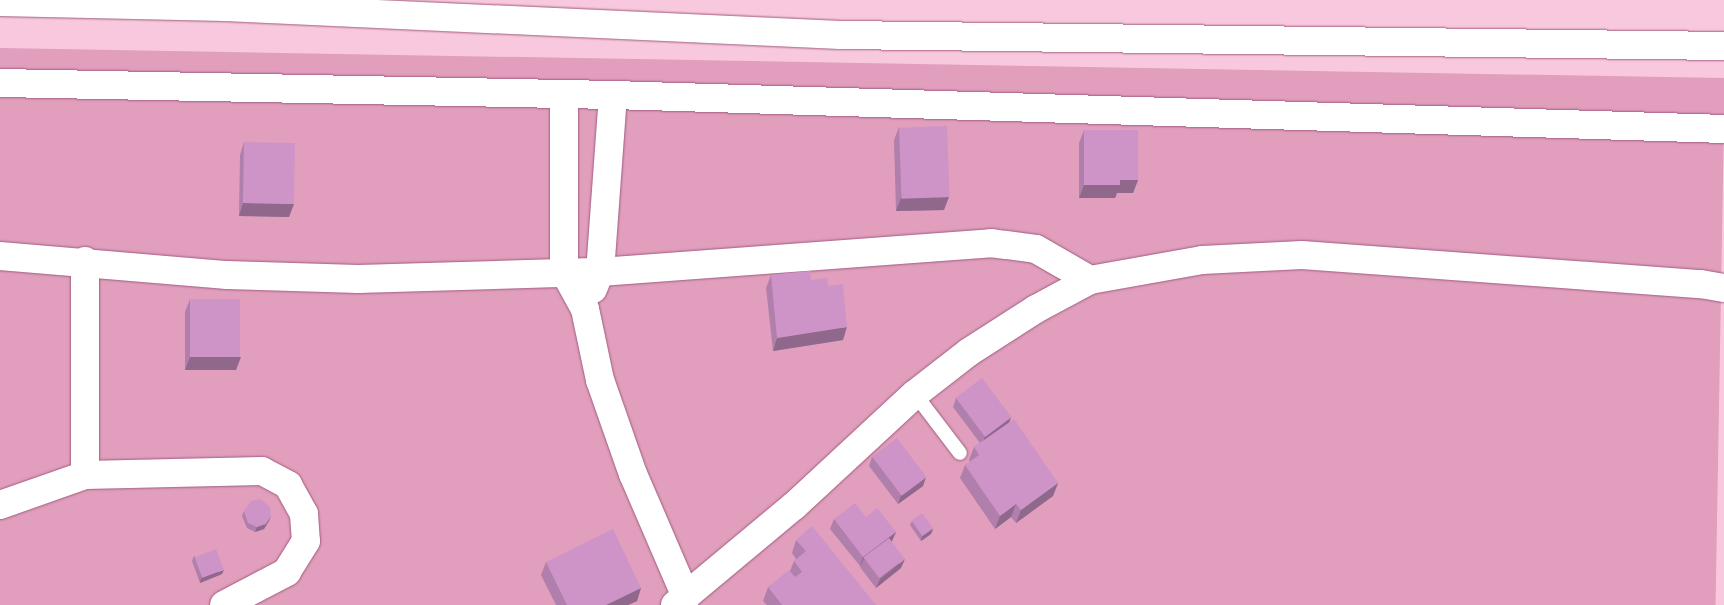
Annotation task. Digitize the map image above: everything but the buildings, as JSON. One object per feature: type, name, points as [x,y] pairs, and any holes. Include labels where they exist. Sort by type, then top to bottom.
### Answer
[{"type":"street","points":[[0,2],[234,8],[840,35],[1724,46]]},
{"type":"street","points":[[0,83],[613,95],[1724,129]]},
{"type":"street","points":[[564,95],[564,271],[585,309],[600,380],[680,601],[794,506],[915,394],[976,347],[1036,309],[1090,280],[1202,260],[1302,255],[1700,284],[1724,288]]},
{"type":"street","points":[[585,309],[600,272],[613,95]]},
{"type":"street","points":[[0,256],[84,261],[227,275],[358,279],[564,271],[600,272],[991,243],[1036,249],[1090,280]]},
{"type":"street","points":[[84,261],[85,475]]},
{"type":"street","points":[[0,505],[85,475],[262,471],[288,485],[304,514],[306,541],[287,572],[224,605]]},
{"type":"lane","points":[[915,394],[960,453]]},
{"type":"shaded area","points":[[0,48],[1724,78],[1716,605],[0,605]]}]
